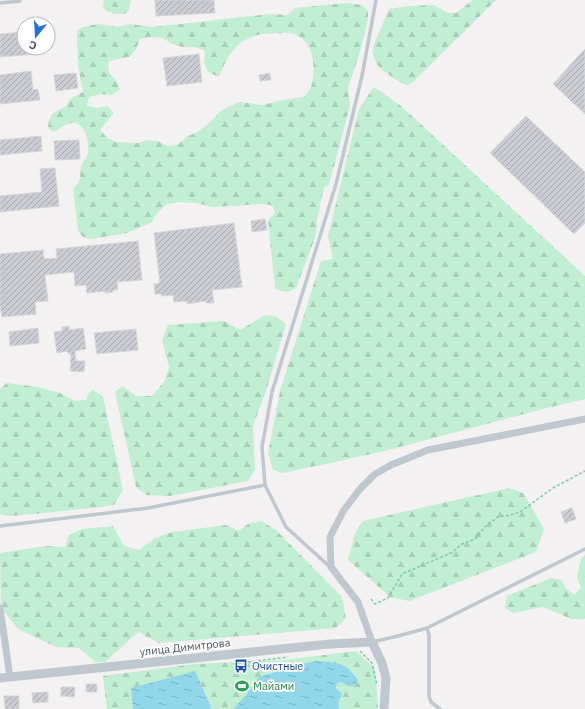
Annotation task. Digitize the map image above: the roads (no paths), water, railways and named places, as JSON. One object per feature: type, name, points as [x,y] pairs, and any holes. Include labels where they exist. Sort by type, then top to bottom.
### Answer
[{"type":"street","points":[[384,709],[386,678],[382,663],[372,642],[358,602],[330,567],[330,537],[344,510],[360,489],[375,474],[391,464],[428,450],[585,419]]},
{"type":"street","points":[[0,608],[10,677]]},
{"type":"street","name":"улица Димитрова","points":[[0,678],[322,645],[372,642]]},
{"type":"lane","points":[[330,567],[286,527],[265,485],[262,447],[272,392],[336,184],[362,76],[376,0]]},
{"type":"lane","points":[[0,3],[20,1]]},
{"type":"lane","points":[[0,526],[148,508],[265,485]]},
{"type":"lane","points":[[372,642],[427,628],[585,549]]},
{"type":"lane","points":[[427,628],[429,635],[429,696],[431,702],[440,709]]},
{"type":"water","points":[[316,661],[335,663],[345,666],[358,680],[353,686],[348,686],[342,682],[337,683],[336,688],[342,694],[338,703],[340,709],[233,709],[246,695],[259,677]]},
{"type":"water","points":[[195,671],[212,709],[133,709],[131,688]]},
{"type":"place","name":"Очистные","points":[[241,666]]},
{"type":"place","name":"Майами","points":[[242,686]]}]
